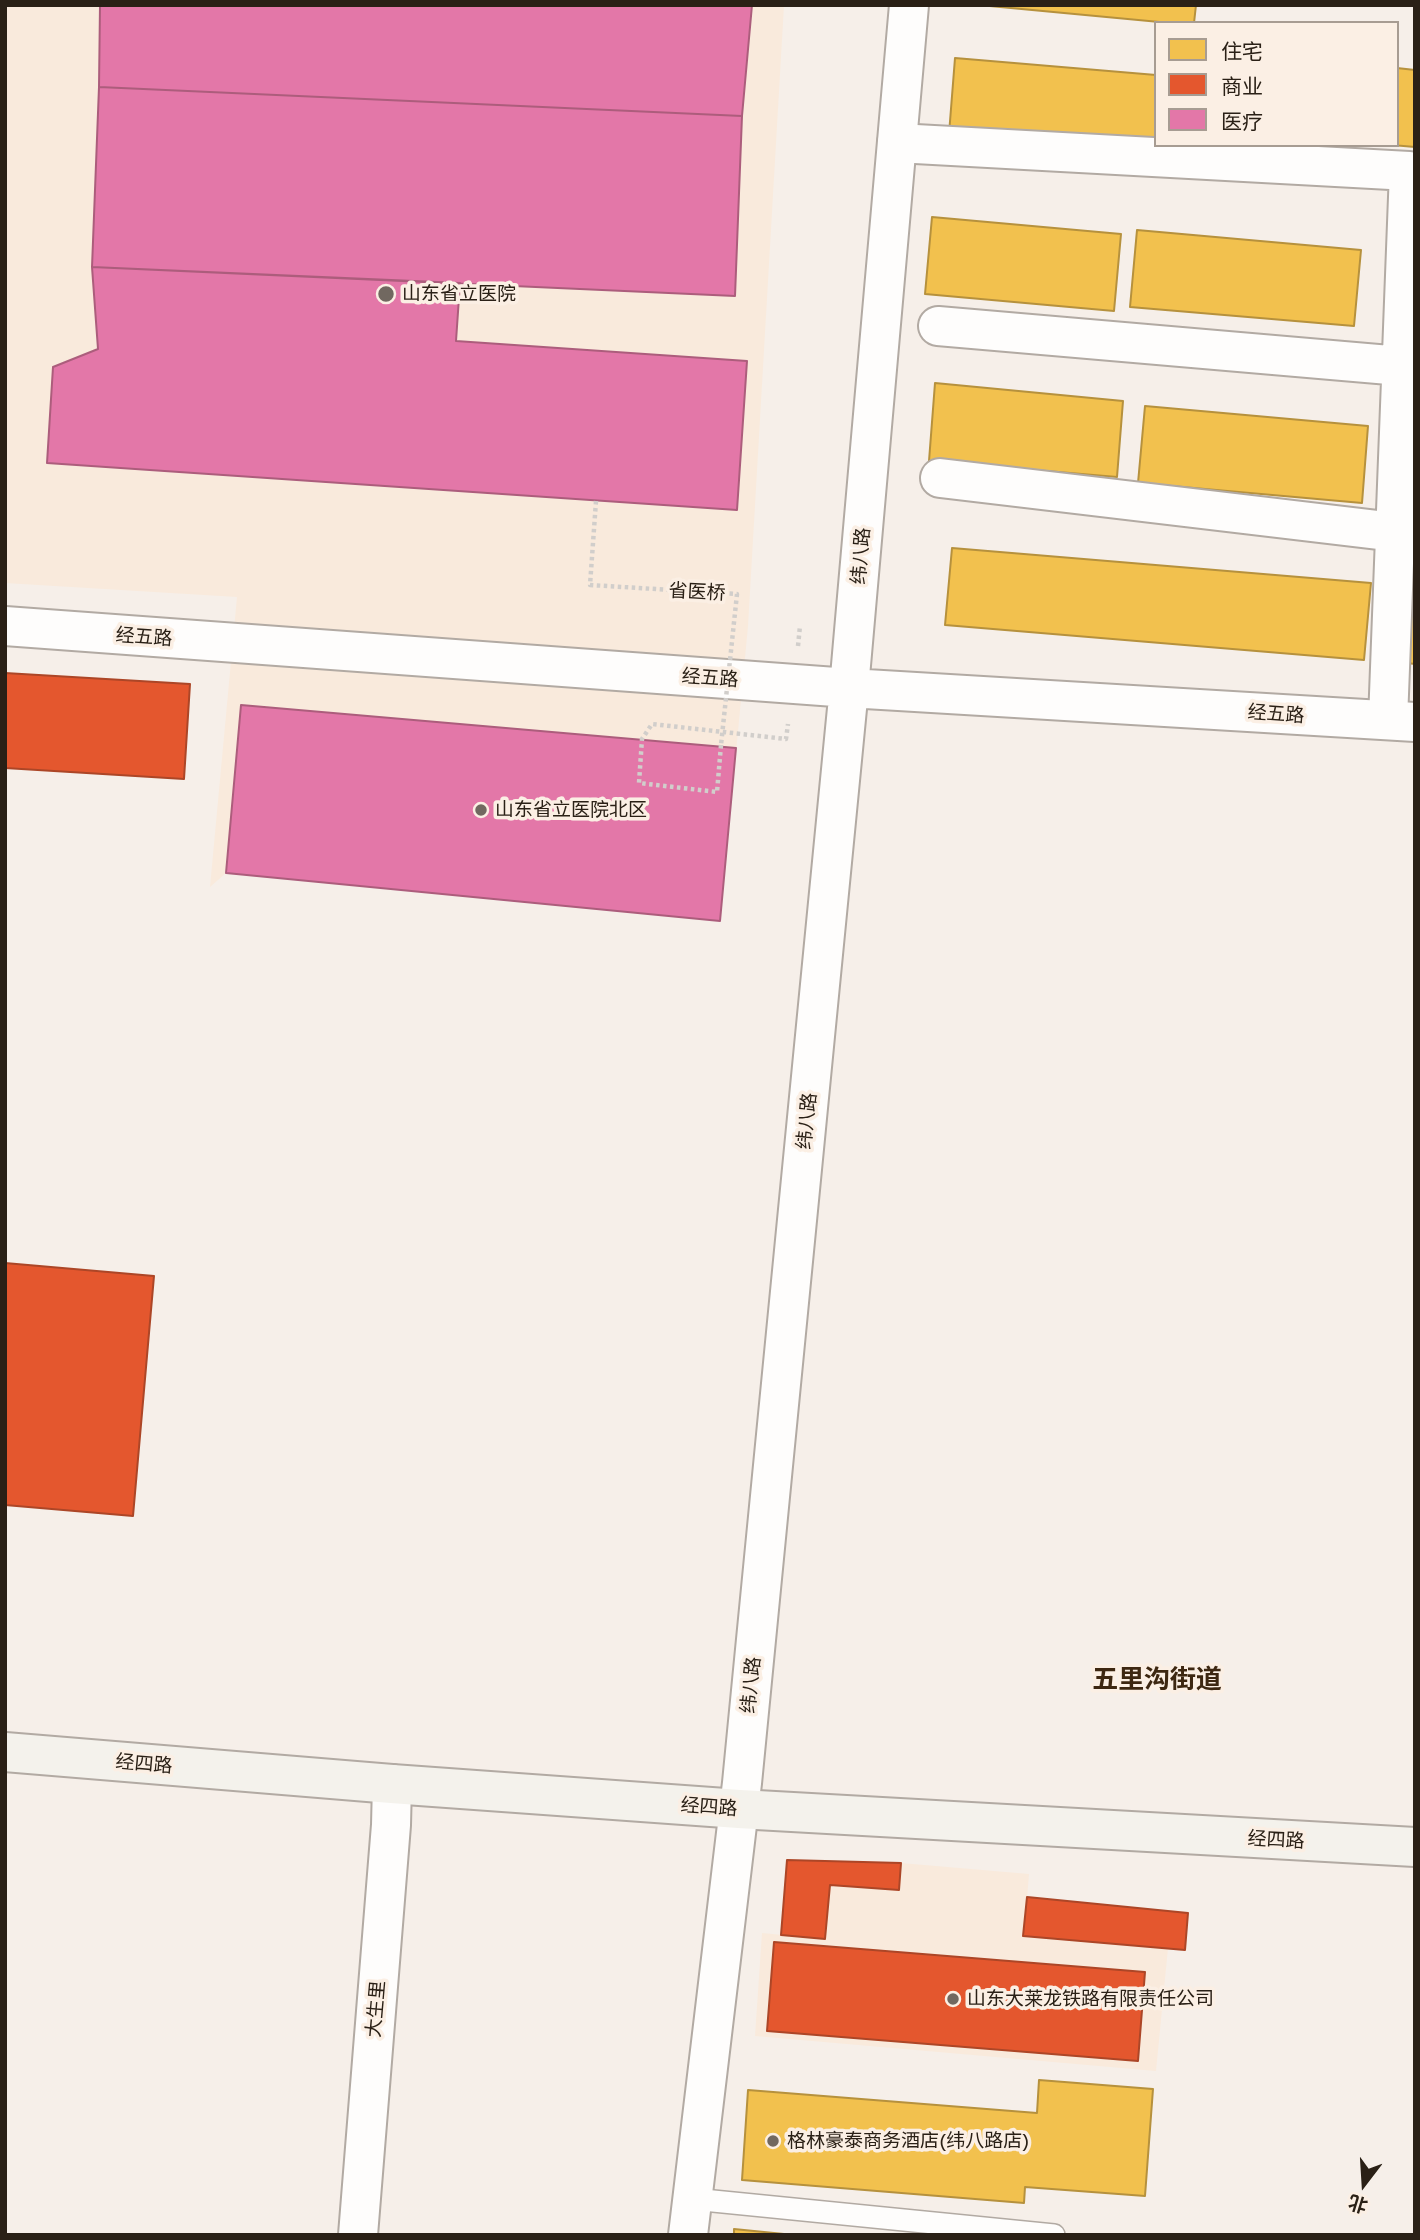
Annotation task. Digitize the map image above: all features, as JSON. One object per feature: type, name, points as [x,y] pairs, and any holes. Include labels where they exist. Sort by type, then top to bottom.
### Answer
[{"type":"main road","name":"经四路","points":[[5,1752],[739,1809],[1415,1847]]},
{"type":"street","name":"纬八路","points":[[690,2217],[739,1809],[849,688],[909,5]]},
{"type":"street","points":[[897,143],[1409,171],[1395,532],[1402,721]]},
{"type":"street","points":[[938,326],[1401,366]]},
{"type":"street","points":[[940,478],[1395,532]]},
{"type":"street","name":"经五路","points":[[5,626],[849,688],[1402,721]]},
{"type":"street","name":"大生里","points":[[358,2235],[392,1784]]},
{"type":"lane","points":[[690,2217],[1054,2235]]},
{"type":"path","name":"省医桥","points":[[596,501],[590,586],[737,594],[717,792],[639,783],[642,739]]},
{"type":"shaded area","name":"山东省立医院","points":[[5,5],[784,5],[748,626],[720,921],[226,873],[210,887],[237,597],[5,583]]},
{"type":"shaded area","points":[[901,1863],[1029,1874],[1024,1936],[1168,1948],[1156,2071],[755,2036],[762,1933],[825,1939],[830,1885],[899,1890]]},
{"type":"building: 住宅","points":[[979,5],[1196,5],[1194,21],[1154,21]]},
{"type":"building: 住宅","points":[[955,58],[1154,75],[1154,145],[949,134]]},
{"type":"building: 住宅","points":[[1399,68],[1415,70],[1415,147],[1399,146]]},
{"type":"building: 住宅","points":[[932,217],[1121,234],[1114,311],[925,294]]},
{"type":"building: 住宅","points":[[1137,230],[1361,250],[1354,326],[1130,307]]},
{"type":"building: 住宅","points":[[935,383],[1123,401],[1117,477],[929,461]]},
{"type":"building: 住宅","points":[[1145,406],[1368,426],[1362,503],[1138,483]]},
{"type":"building: 住宅","points":[[952,548],[1371,583],[1364,660],[945,625]]},
{"type":"building: 住宅","points":[[1415,586],[1415,664],[1407,663]]},
{"type":"building: 住宅","points":[[1039,2080],[1153,2089],[1145,2196],[1025,2187],[1024,2203],[742,2180],[748,2090],[1037,2113]]},
{"type":"building: 住宅","points":[[734,2229],[794,2235],[734,2235]]},
{"type":"building: 商业","points":[[5,673],[190,684],[184,779],[5,768]]},
{"type":"building: 商业","points":[[5,1263],[154,1276],[133,1516],[5,1505]]},
{"type":"building: 商业","points":[[787,1860],[901,1863],[899,1890],[830,1885],[825,1939],[781,1935]]},
{"type":"building: 商业","points":[[1027,1897],[1188,1913],[1185,1950],[1023,1936]]},
{"type":"building: 商业","points":[[774,1942],[1145,1972],[1138,2061],[767,2031]]},
{"type":"building: 医疗","points":[[100,5],[752,5],[742,116],[99,87]]},
{"type":"building: 医疗","points":[[99,87],[742,116],[735,296],[92,267]]},
{"type":"building: 医疗","points":[[92,267],[460,283],[456,341],[747,361],[737,510],[47,463],[53,367],[98,349]]},
{"type":"building: 医疗","name":"山东省立医院北区","points":[[241,705],[736,748],[720,921],[226,873]]},
{"type":"place","name":"山东省立医院","points":[[386,294]]},
{"type":"place","name":"山东省立医院北区","points":[[481,810]]},
{"type":"place","name":"山东大莱龙铁路有限责任公司","points":[[953,1999]]},
{"type":"place","name":"格林豪泰商务酒店(纬八路店)","points":[[773,2141]]},
{"type":"district","name":"五里沟街道","points":[[1157,1680]]}]
